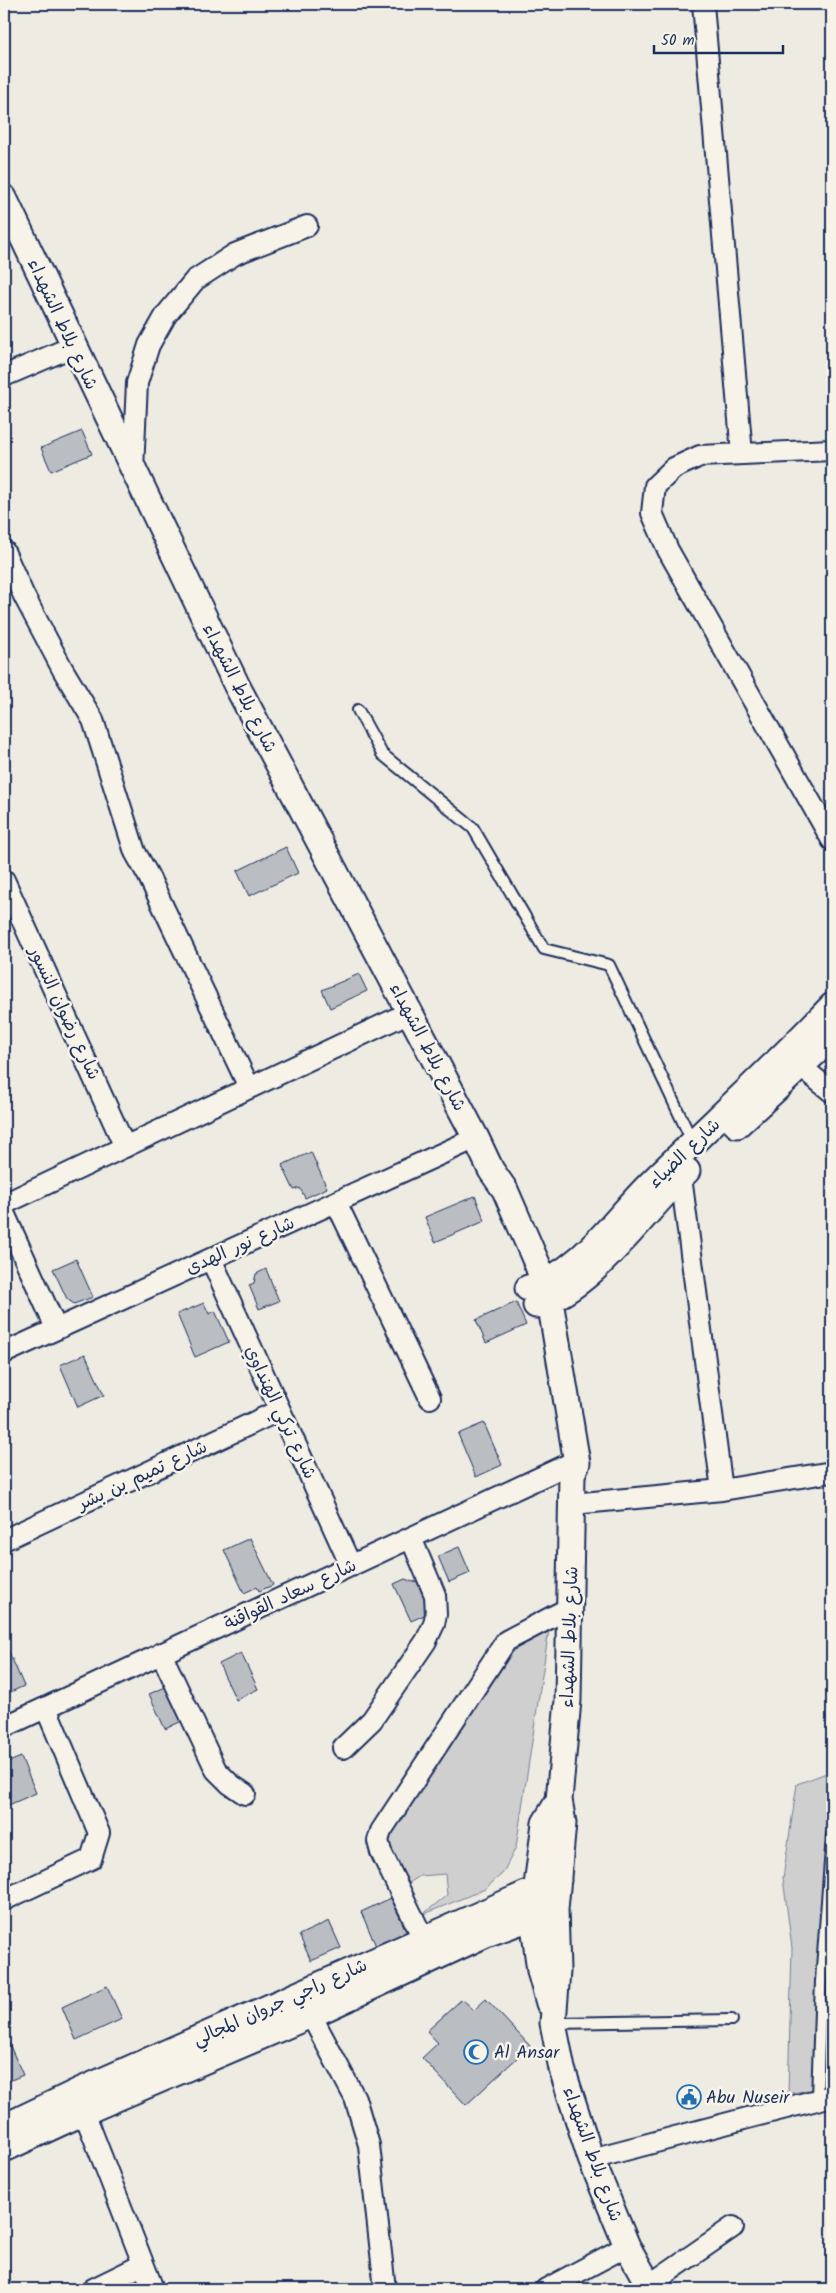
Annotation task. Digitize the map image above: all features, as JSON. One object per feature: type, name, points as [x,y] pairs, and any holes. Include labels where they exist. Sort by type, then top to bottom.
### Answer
[{"type":"street","points":[[704,4],[742,454]]},
{"type":"street","name":"شارع بلاط الشهداء","points":[[7,212],[74,346],[237,686],[410,1012],[491,1170],[505,1190],[539,1294],[552,1407],[572,1467],[568,1700],[559,1800],[563,1823],[558,1880],[544,1913],[540,1971],[562,2069],[591,2159],[627,2246],[650,2287]]},
{"type":"street","points":[[133,471],[137,383],[149,345],[166,316],[195,280],[235,254],[308,226]]},
{"type":"street","points":[[4,376],[74,346]]},
{"type":"street","points":[[832,450],[700,456],[674,468],[655,486],[652,513],[668,550],[832,840]]},
{"type":"street","points":[[4,551],[24,596],[63,670],[93,720],[135,852],[148,875],[249,1087]]},
{"type":"street","name":"شارع رضوان النسور","points":[[4,880],[125,1147]]},
{"type":"street","name":"شارع الضياء","points":[[539,1294],[604,1234],[648,1187],[694,1144],[832,1006]]},
{"type":"street","points":[[4,1204],[410,1012]]},
{"type":"street","name":"شارع الضياء","points":[[539,1294],[569,1290],[620,1243],[681,1177],[832,1037]]},
{"type":"street","points":[[800,1066],[832,1092]]},
{"type":"street","name":"شارع نور الهدى","points":[[4,1353],[476,1138]]},
{"type":"street","points":[[681,1177],[722,1490]]},
{"type":"street","points":[[336,1202],[430,1398]]},
{"type":"street","points":[[4,1213],[56,1328]]},
{"type":"street","name":"شارع تركي الهنداوي","points":[[211,1259],[351,1566]]},
{"type":"street","name":"شارع تميم بن بشر","points":[[4,1540],[280,1410]]},
{"type":"street","name":"شارع سعاد القواقنة","points":[[4,1727],[411,1538],[572,1467]]},
{"type":"street","points":[[572,1504],[722,1490],[832,1472]]},
{"type":"street","points":[[344,1748],[372,1720],[426,1641],[434,1624],[436,1614],[435,1595],[411,1538]]},
{"type":"street","points":[[423,1938],[381,1852],[378,1841],[381,1832],[506,1640],[571,1607]]},
{"type":"street","points":[[162,1653],[216,1770],[230,1784],[245,1794]]},
{"type":"street","points":[[4,1900],[91,1859],[99,1833],[46,1708]]},
{"type":"street","name":"شارع بلاط الشهداء","points":[[544,1913],[535,1890],[545,1823],[559,1800]]},
{"type":"street","name":"شارع راجي جروان المجالي","points":[[4,2127],[81,2102],[252,2028],[423,1938],[558,1880]]},
{"type":"street","name":"شارع راجي جروان المجالي","points":[[252,2028],[312,2015],[486,1934],[544,1913]]},
{"type":"street","points":[[312,2015],[355,2098],[369,2145],[385,2289]]},
{"type":"street","points":[[591,2159],[824,2098]]},
{"type":"street","points":[[81,2102],[142,2265],[154,2289]]},
{"type":"street","name":"شارع راجي جروان المجالي","points":[[4,2149],[81,2102]]},
{"type":"street","points":[[650,2287],[733,2227]]},
{"type":"street","points":[[546,2289],[627,2246]]},
{"type":"street","points":[[93,2289],[142,2265]]},
{"type":"lane","points":[[358,710],[382,754],[473,828],[544,949],[609,965],[694,1144]]},
{"type":"lane","points":[[824,2098],[821,1981],[832,1835]]},
{"type":"lane","points":[[552,2018],[732,2020]]},
{"type":"shaded area","points":[[550,1623],[516,1847],[503,1873],[485,1889],[422,1915],[447,1895],[445,1874],[420,1876],[404,1886],[383,1843],[509,1640]]},
{"type":"shaded area","points":[[832,1771],[832,2085],[788,2094],[792,1948],[783,1878],[797,1784]]},
{"type":"building","points":[[82,431],[92,454],[51,471],[41,448]]},
{"type":"building","points":[[286,847],[298,873],[249,896],[237,871]]},
{"type":"building","points":[[359,974],[367,991],[330,1008],[322,990]]},
{"type":"building","points":[[311,1152],[327,1188],[305,1198],[300,1188],[294,1190],[282,1165]]},
{"type":"building","points":[[475,1196],[485,1221],[435,1242],[425,1217]]},
{"type":"building","points":[[76,1259],[93,1297],[74,1304],[67,1299],[53,1269]]},
{"type":"building","points":[[266,1269],[279,1301],[259,1309],[249,1285],[254,1283],[256,1274]]},
{"type":"building","points":[[516,1302],[526,1325],[486,1343],[476,1320]]},
{"type":"building","points":[[204,1303],[209,1314],[215,1311],[229,1342],[195,1357],[177,1314]]},
{"type":"building","points":[[85,1354],[104,1395],[78,1407],[60,1365]]},
{"type":"building","points":[[484,1423],[502,1465],[476,1477],[458,1434]]},
{"type":"building","points":[[250,1538],[273,1585],[259,1591],[257,1587],[244,1593],[224,1550]]},
{"type":"building","points":[[459,1547],[470,1573],[449,1582],[438,1556]]},
{"type":"building","points":[[405,1579],[413,1582],[417,1581],[431,1612],[411,1621],[394,1584]]},
{"type":"building","points":[[4,1641],[24,1686],[4,1695]]},
{"type":"building","points":[[241,1653],[258,1689],[236,1700],[219,1664]]},
{"type":"building","points":[[168,1686],[184,1720],[165,1729],[149,1694]]},
{"type":"building","points":[[21,1757],[36,1793],[4,1807],[4,1764]]},
{"type":"building","points":[[391,1898],[407,1933],[376,1946],[361,1912]]},
{"type":"building","points":[[329,1921],[341,1948],[311,1961],[299,1935]]},
{"type":"building","points":[[107,1986],[122,2019],[76,2040],[62,2007]]},
{"type":"building","name":"Al Ansar","points":[[462,1999],[474,2010],[486,1999],[530,2046],[466,2105],[422,2058],[438,2043],[427,2031]]},
{"type":"building","points":[[6,2037],[23,2075],[4,2083],[4,2038]]},
{"type":"place","name":"Al Ansar","points":[[476,2052]]},
{"type":"place","name":"Abu Nuseir","points":[[689,2097]]}]
